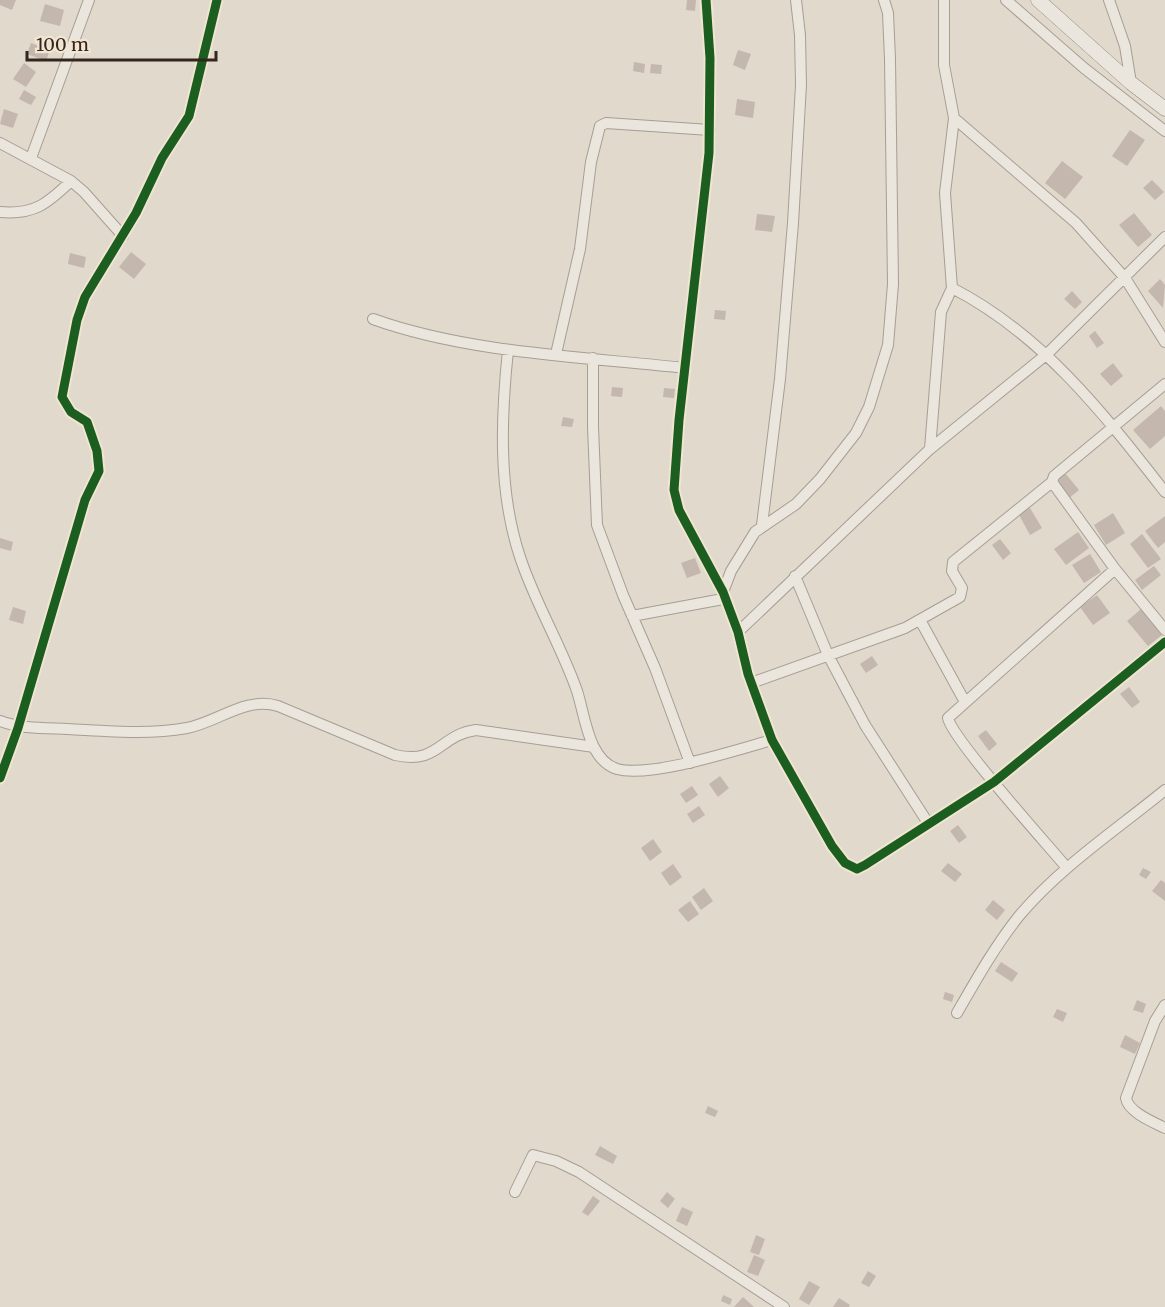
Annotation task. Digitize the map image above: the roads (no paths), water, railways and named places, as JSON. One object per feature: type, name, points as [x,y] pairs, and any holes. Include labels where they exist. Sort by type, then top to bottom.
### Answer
[{"type":"main road","points":[[1038,0],[1131,83],[1165,109]]},
{"type":"street","points":[[31,158],[89,0]]},
{"type":"street","points":[[0,778],[18,728],[85,500],[99,471],[92,430],[87,422],[64,405],[63,382],[77,320],[85,297],[123,236],[162,158],[189,116],[217,0]]},
{"type":"street","points":[[706,0],[710,129],[674,490],[679,510],[723,596],[738,632],[751,683],[772,740],[832,846],[850,868],[857,869],[865,865],[994,782],[1165,642]]},
{"type":"street","points":[[762,525],[780,379],[793,224],[801,85],[800,35],[796,0]]},
{"type":"street","points":[[723,596],[743,549],[762,525],[796,504],[820,479],[856,433],[869,407],[888,345],[893,284],[890,59],[888,13],[884,0]]},
{"type":"street","points":[[930,449],[941,312],[952,288],[945,193],[954,118],[944,65],[944,0]]},
{"type":"street","points":[[1006,0],[1084,68],[1165,131]]},
{"type":"street","points":[[1109,0],[1125,46],[1131,83]]},
{"type":"street","points":[[1084,68],[1098,53]]},
{"type":"street","points":[[954,118],[1051,199],[1125,278],[1165,342]]},
{"type":"street","points":[[556,354],[580,249],[591,162],[600,126],[606,123],[710,129]]},
{"type":"street","points":[[0,143],[71,181],[84,192],[123,236]]},
{"type":"street","points":[[0,212],[19,214],[39,208],[71,181]]},
{"type":"street","points":[[738,632],[930,449],[1047,354],[1165,237]]},
{"type":"street","points":[[952,288],[976,301],[1047,354],[1115,427],[1165,492]]},
{"type":"street","points":[[373,319],[395,327],[508,350],[685,368]]},
{"type":"street","points":[[508,350],[503,399],[503,443],[514,534],[520,558],[577,690],[594,747],[602,760],[615,768],[633,771],[690,763],[772,740]]},
{"type":"street","points":[[593,358],[592,427],[597,525],[632,616],[656,668],[690,763]]},
{"type":"street","points":[[751,683],[905,628],[960,597],[962,592],[952,571],[953,562],[1052,482],[1054,476],[1165,384]]},
{"type":"street","points":[[1052,482],[1115,569],[1165,630]]},
{"type":"street","points":[[1067,868],[994,782],[950,724],[951,713],[1115,569]]},
{"type":"street","points":[[795,576],[828,655],[865,725],[928,823]]},
{"type":"street","points":[[632,616],[723,596]]},
{"type":"street","points":[[920,620],[965,702]]},
{"type":"street","points":[[0,721],[18,728],[114,732],[169,731],[204,724],[258,702],[278,706],[395,755],[410,758],[426,756],[465,732],[476,730],[594,747]]},
{"type":"street","points":[[957,1013],[1020,915],[1067,868],[1165,790]]},
{"type":"street","points":[[1165,1005],[1155,1021],[1126,1098],[1127,1103],[1133,1109],[1165,1128]]},
{"type":"street","points":[[515,1192],[533,1155],[556,1161],[605,1188],[784,1307]]}]
